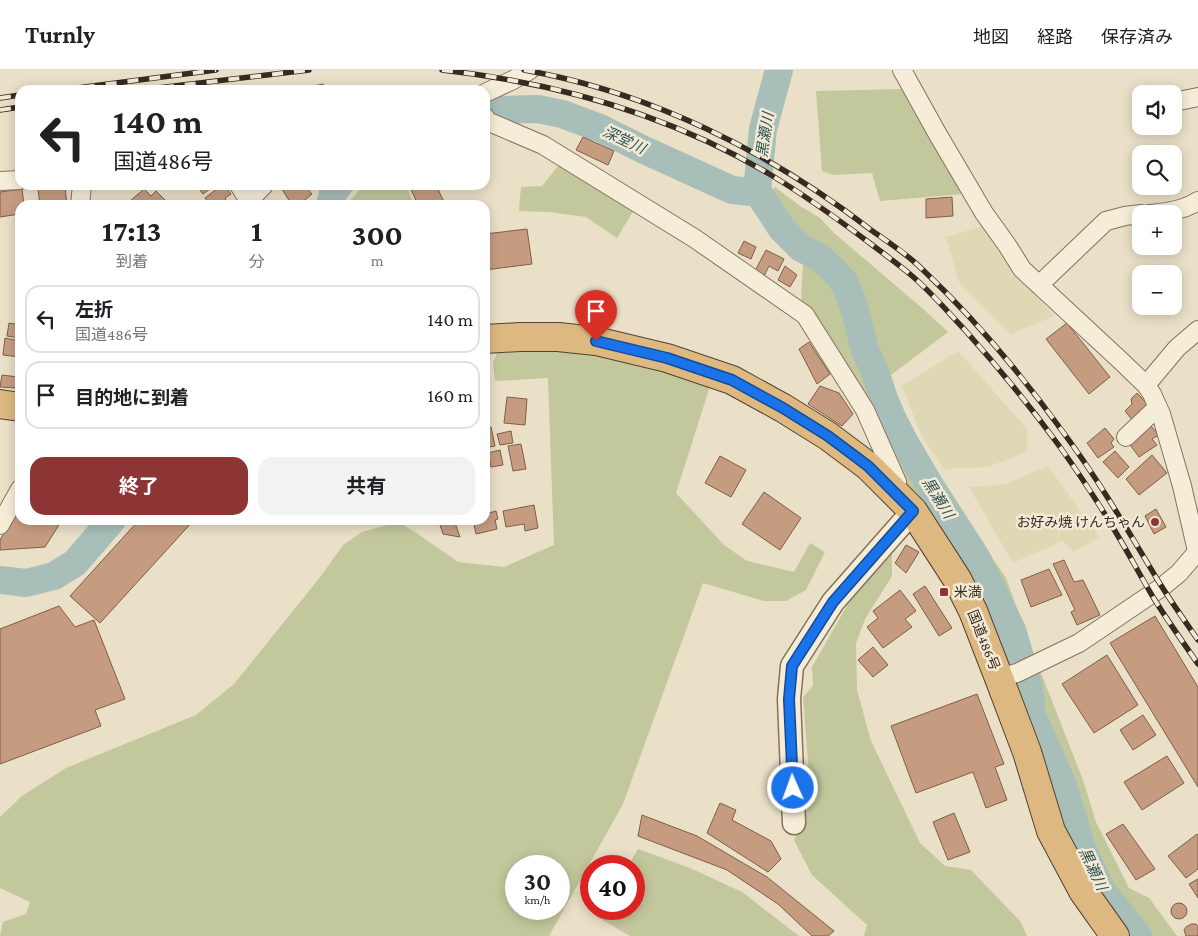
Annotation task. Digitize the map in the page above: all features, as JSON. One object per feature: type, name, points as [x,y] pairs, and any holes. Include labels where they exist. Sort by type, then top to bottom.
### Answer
[{"type":"highway","name":"国道486号","points":[[490,339],[558,337],[596,341],[667,358],[732,380],[783,408],[828,436],[868,466],[913,511],[937,546],[957,579],[1008,676],[1027,752],[1051,830],[1083,891],[1115,936]]},
{"type":"highway","points":[[0,404],[15,406]]},
{"type":"street","points":[[490,90],[530,70]]},
{"type":"street","points":[[902,70],[984,213],[1022,268],[1146,385],[1152,394],[1182,486],[1198,551],[1179,573],[1162,587],[1079,642],[1008,676]]},
{"type":"street","points":[[1182,101],[1198,98]]},
{"type":"street","points":[[490,121],[552,150],[694,238],[805,316],[865,410],[898,482],[893,490]]},
{"type":"street","points":[[0,181],[15,180]]},
{"type":"street","points":[[250,200],[259,190]]},
{"type":"street","points":[[1182,209],[1198,201]]},
{"type":"street","points":[[1039,285],[1106,221],[1132,215]]},
{"type":"street","points":[[1146,385],[1177,348],[1198,330]]},
{"type":"street","points":[[1126,437],[1158,408]]},
{"type":"street","points":[[0,525],[15,498]]},
{"type":"street","points":[[794,823],[789,699],[792,666],[833,602],[913,511]]},
{"type":"shaded area","points":[[983,226],[1017,274],[1054,316],[1011,334],[959,282],[946,237]]},
{"type":"shaded area","points":[[958,351],[1028,430],[1026,452],[988,467],[944,469],[922,437],[902,386]]},
{"type":"shaded area","points":[[1048,466],[1099,537],[1074,552],[1062,541],[1013,563],[969,487],[1005,484]]},
{"type":"green space","points":[[902,89],[962,194],[880,201],[872,173],[833,175],[822,171],[816,91]]},
{"type":"green space","points":[[559,165],[635,208],[617,238],[586,217],[549,212],[519,211],[521,187],[542,186]]},
{"type":"green space","points":[[775,187],[820,218],[834,233],[948,332],[891,375],[907,427],[943,486],[1006,578],[1083,780],[1096,822],[1129,888],[1149,898],[1177,936],[1133,936],[1097,889],[1058,807],[1019,686],[970,576],[899,478],[801,303],[803,258],[768,234],[761,202]]},
{"type":"green space","points":[[360,190],[408,190],[412,200],[350,200]]},
{"type":"green space","points":[[552,351],[594,352],[643,364],[710,386],[676,493],[724,545],[747,561],[794,572],[810,543],[825,552],[806,590],[786,601],[764,601],[703,583],[623,804],[594,855],[580,855],[580,881],[570,899],[570,855],[505,855],[505,920],[558,920],[549,936],[0,936],[3,922],[26,914],[30,902],[0,888],[0,817],[22,796],[66,768],[196,715],[234,684],[321,576],[343,545],[362,532],[387,525],[403,525],[458,562],[504,567],[554,545],[548,378],[495,381],[493,363],[497,353]]},
{"type":"green space","points":[[892,546],[892,576],[865,619],[856,643],[857,690],[871,741],[920,843],[945,866],[971,870],[1020,921],[1027,936],[864,936],[867,925],[812,875],[794,840],[811,799],[803,697],[813,686],[812,667],[857,588]]},
{"type":"green space","points":[[638,849],[690,868],[742,892],[799,936],[630,936],[602,920],[645,920],[645,855],[634,855]]},
{"type":"building","points":[[583,137],[614,151],[608,165],[576,150]]},
{"type":"building","points":[[22,190],[23,200],[15,200],[15,215],[0,217],[0,192]]},
{"type":"building","points":[[38,190],[65,190],[66,200],[39,200]]},
{"type":"building","points":[[145,190],[151,196],[156,191],[165,200],[131,200]]},
{"type":"building","points":[[200,190],[208,190],[203,194]]},
{"type":"building","points":[[215,190],[228,190],[231,194],[225,198],[226,200],[206,200],[205,198]]},
{"type":"building","points":[[283,190],[308,190],[312,194],[305,200],[289,200]]},
{"type":"building","points":[[411,190],[438,190],[443,200],[416,200]]},
{"type":"building","points":[[952,197],[953,216],[926,218],[926,199]]},
{"type":"building","points":[[527,229],[532,264],[490,269],[490,233]]},
{"type":"building","points":[[744,241],[756,247],[751,259],[738,253]]},
{"type":"building","points":[[766,250],[784,259],[778,271],[769,266],[764,276],[755,271]]},
{"type":"building","points":[[785,266],[797,275],[790,287],[778,280]]},
{"type":"building","points":[[9,323],[15,324],[15,337],[7,336]]},
{"type":"building","points":[[1067,323],[1110,377],[1089,394],[1046,339]]},
{"type":"building","points":[[5,338],[15,340],[15,356],[3,355]]},
{"type":"building","points":[[809,342],[830,374],[817,384],[799,349]]},
{"type":"building","points":[[2,375],[15,377],[15,388],[0,387]]},
{"type":"building","points":[[820,386],[839,393],[853,414],[842,426],[808,404]]},
{"type":"building","points":[[1137,393],[1150,407],[1133,421],[1125,411],[1132,404],[1131,399]]},
{"type":"building","points":[[507,397],[527,399],[525,425],[504,423]]},
{"type":"building","points":[[1150,425],[1159,435],[1152,439],[1157,445],[1139,457],[1128,442]]},
{"type":"building","points":[[490,427],[495,446],[490,447]]},
{"type":"building","points":[[1105,428],[1114,439],[1111,443],[1114,447],[1098,458],[1087,443]]},
{"type":"building","points":[[511,431],[513,443],[500,445],[497,434]]},
{"type":"building","points":[[521,444],[526,469],[513,471],[508,446]]},
{"type":"building","points":[[500,450],[503,465],[491,467],[490,452]]},
{"type":"building","points":[[1115,451],[1129,467],[1118,478],[1103,462]]},
{"type":"building","points":[[1152,455],[1167,473],[1139,495],[1126,479]]},
{"type":"building","points":[[720,456],[746,470],[731,497],[705,483]]},
{"type":"building","points":[[764,492],[801,518],[780,550],[742,524]]},
{"type":"building","points":[[534,505],[538,528],[525,531],[524,524],[506,527],[503,511]]},
{"type":"building","name":"お好み焼 けんちゃん","points":[[1156,509],[1166,527],[1154,534],[1145,516]]},
{"type":"building","points":[[496,511],[498,519],[495,520],[497,529],[476,534],[474,525],[490,525],[490,513]]},
{"type":"building","points":[[15,514],[15,525],[59,525],[45,547],[0,550],[0,540]]},
{"type":"building","points":[[134,525],[189,525],[100,623],[70,596]]},
{"type":"building","points":[[440,525],[456,525],[460,537],[443,534]]},
{"type":"building","points":[[906,545],[919,552],[906,573],[895,563]]},
{"type":"building","points":[[1064,560],[1074,582],[1083,580],[1100,615],[1077,625],[1071,612],[1075,610],[1053,564]]},
{"type":"building","points":[[1049,569],[1062,595],[1031,607],[1021,580]]},
{"type":"building","points":[[925,586],[952,628],[939,636],[913,594]]},
{"type":"building","points":[[900,590],[916,611],[905,619],[912,627],[883,648],[867,627],[878,618],[873,611]]},
{"type":"building","points":[[59,606],[75,627],[94,620],[125,699],[95,710],[101,726],[0,764],[0,629]]},
{"type":"building","points":[[1155,616],[1198,687],[1198,787],[1110,643]]},
{"type":"building","points":[[873,647],[888,665],[873,677],[858,660]]},
{"type":"building","points":[[1107,655],[1138,705],[1094,733],[1062,684]]},
{"type":"building","points":[[977,694],[1004,764],[995,767],[1007,800],[986,808],[973,772],[916,793],[891,726]]},
{"type":"building","points":[[1143,715],[1156,735],[1133,750],[1120,730]]},
{"type":"building","points":[[1167,756],[1184,783],[1142,810],[1124,782]]},
{"type":"building","points":[[720,803],[736,810],[732,820],[771,841],[781,859],[768,872],[707,833]]},
{"type":"building","points":[[954,813],[970,852],[948,860],[933,822]]},
{"type":"building","points":[[642,815],[697,836],[767,877],[834,931],[828,936],[812,936],[778,904],[727,870],[638,836]]},
{"type":"building","points":[[1123,824],[1155,869],[1136,880],[1106,834]]},
{"type":"building","points":[[1197,834],[1198,869],[1186,878],[1168,856]]},
{"type":"building","points":[[1198,879],[1198,898],[1189,884]]},
{"type":"building","points":[[1176,903],[1182,903],[1187,908],[1185,917],[1176,919],[1171,914],[1171,908]]},
{"type":"building","points":[[1191,924],[1198,926],[1198,936],[1186,936],[1184,930]]},
{"type":"waterway","name":"黒瀬川","points":[[779,70],[763,129],[757,191],[782,229],[801,248],[819,257],[845,283],[853,304],[865,350],[893,420],[929,484],[976,557],[1012,630],[1029,687],[1032,715],[1063,786],[1082,848],[1102,891],[1138,936]]},
{"type":"waterway","name":"深堂川","points":[[490,111],[538,109],[562,114],[600,128],[732,190],[757,191]]},
{"type":"waterway","name":"深堂川","points":[[331,200],[335,190]]},
{"type":"waterway","name":"深堂川","points":[[0,580],[26,583],[54,576],[75,563],[108,525]]},
{"type":"railway","points":[[100,85],[216,70]]},
{"type":"railway","points":[[183,85],[309,70]]},
{"type":"railway","points":[[442,70],[528,83],[570,93],[612,105],[693,135],[733,154],[784,183],[835,217],[901,267],[925,288],[964,329],[1014,387],[1049,432],[1097,502],[1169,623],[1198,664]]},
{"type":"railway","points":[[524,70],[571,80],[617,93],[707,129],[792,175],[910,258],[978,327],[1047,410],[1100,486],[1162,587],[1198,640]]},
{"type":"railway","points":[[0,98],[15,96]]},
{"type":"railway","points":[[0,110],[15,108]]},
{"type":"place","name":"お好み焼 けんちゃん","points":[[1155,522]]},
{"type":"place","name":"米満","points":[[944,592]]},
{"type":"route","points":[[596,341],[667,358],[732,380],[783,408],[828,436],[868,466],[913,511],[833,602],[792,666],[789,699],[793,788]]}]
